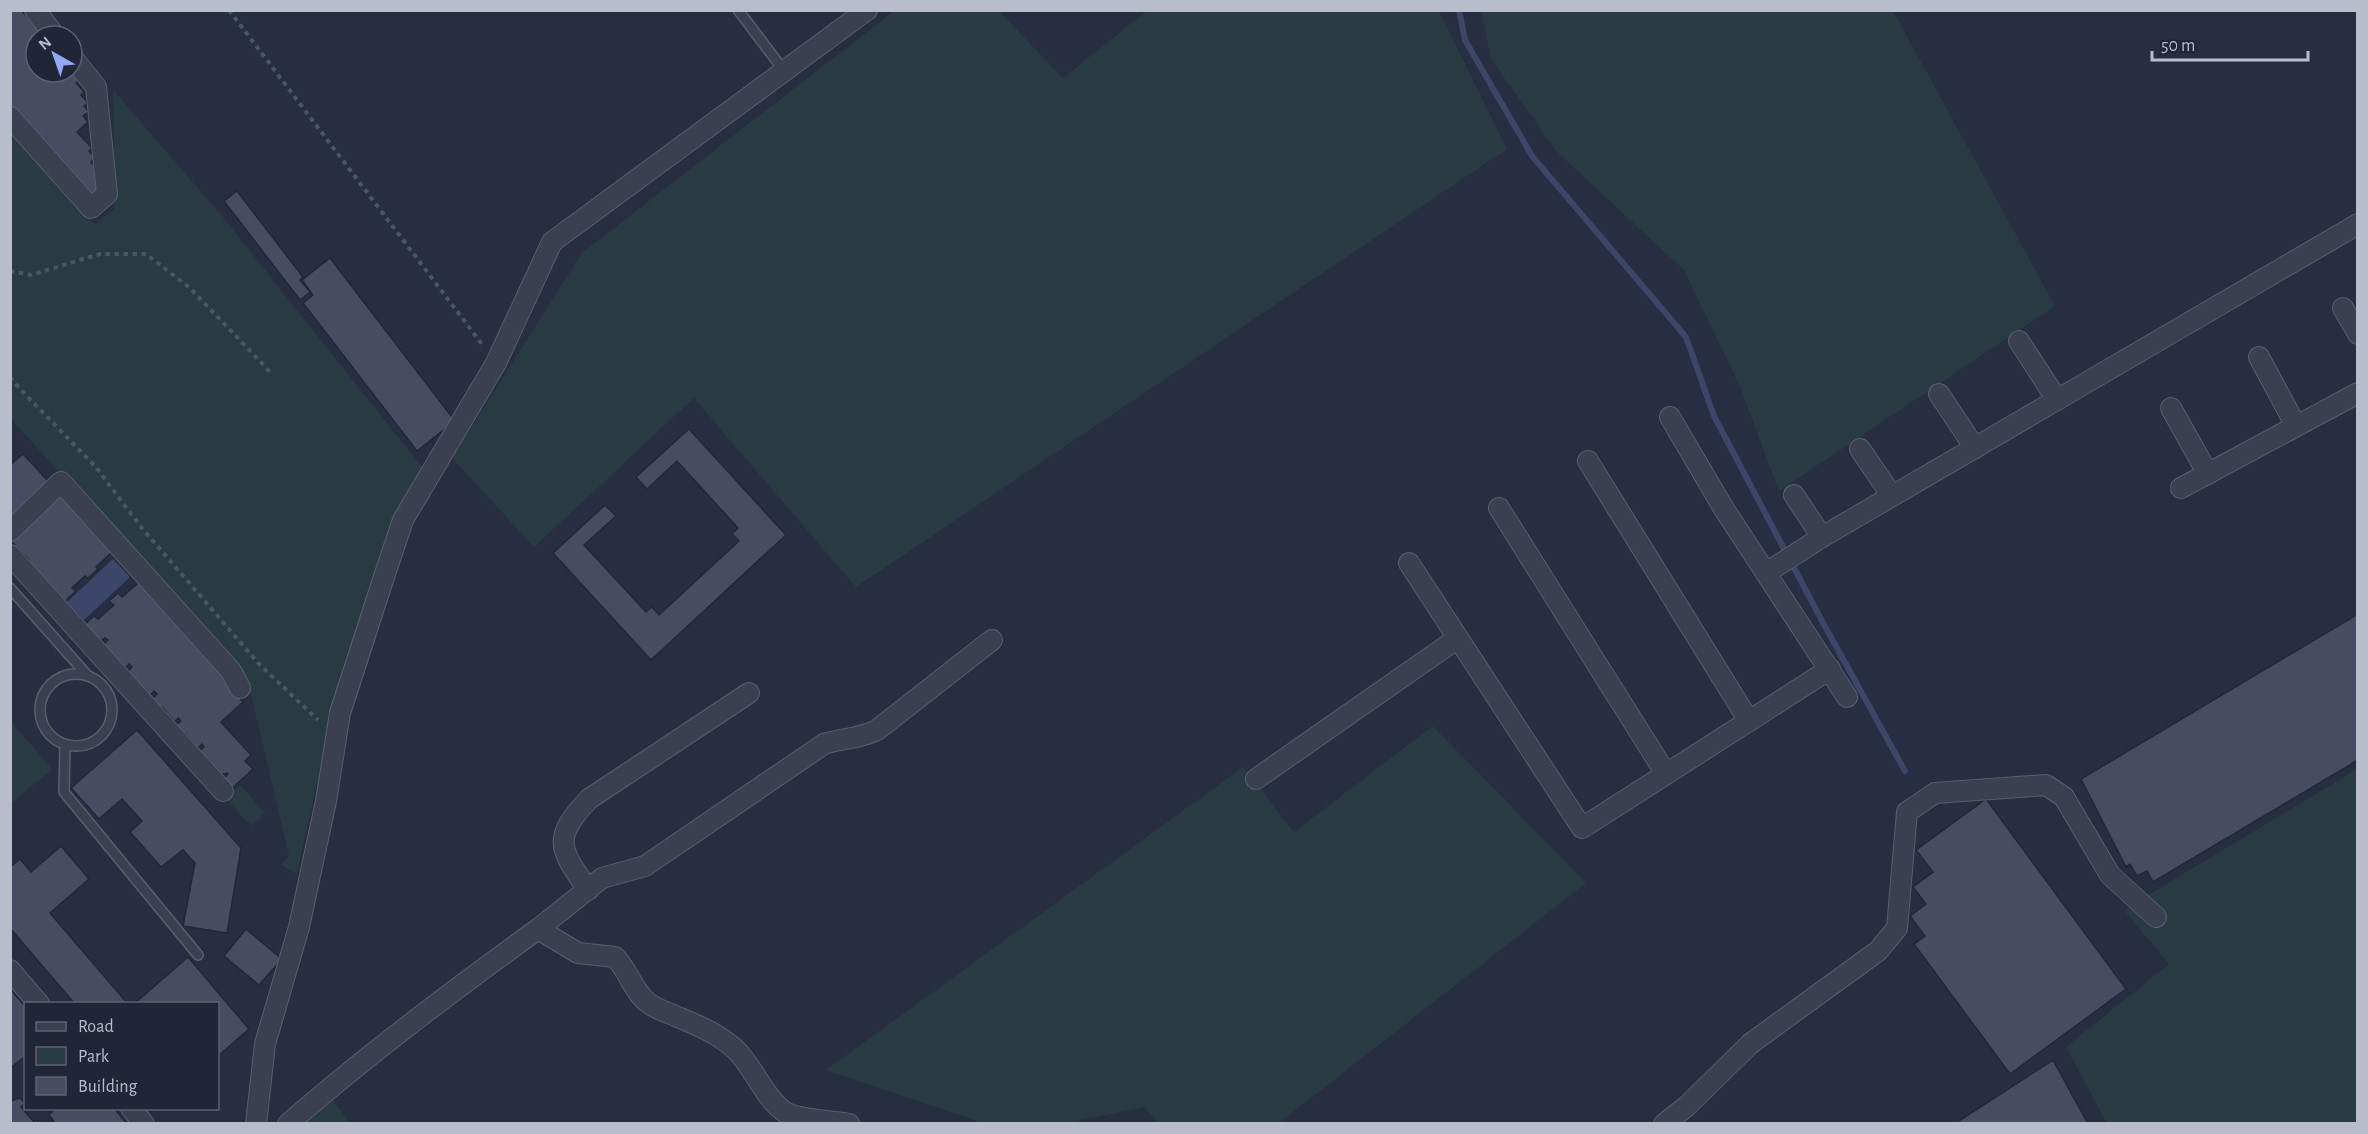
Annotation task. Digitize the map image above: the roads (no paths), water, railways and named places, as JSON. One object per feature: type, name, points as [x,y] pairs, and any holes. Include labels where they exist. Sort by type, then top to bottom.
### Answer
[{"type":"street","points":[[35,10],[46,24]]},
{"type":"street","points":[[256,1124],[265,1044],[299,927],[326,801],[340,713],[403,520],[496,363],[552,243],[867,10]]},
{"type":"street","points":[[10,117],[91,208],[107,194],[96,87],[84,72]]},
{"type":"street","points":[[1766,573],[1822,537],[2358,224]]},
{"type":"street","points":[[2343,308],[2358,334]]},
{"type":"street","points":[[2019,341],[2057,400]]},
{"type":"street","points":[[2259,357],[2296,426]]},
{"type":"street","points":[[2181,488],[2358,393]]},
{"type":"street","points":[[1939,394],[1975,448]]},
{"type":"street","points":[[2171,408],[2208,474]]},
{"type":"street","points":[[1670,417],[1724,508],[1847,697]]},
{"type":"street","points":[[1860,449],[1893,496]]},
{"type":"street","points":[[1588,461],[1749,721]]},
{"type":"street","points":[[10,531],[62,482],[231,671],[240,688]]},
{"type":"street","points":[[1794,495],[1822,537]]},
{"type":"street","points":[[1499,508],[1666,774]]},
{"type":"street","points":[[10,555],[223,791]]},
{"type":"street","points":[[1409,563],[1582,828],[1830,669]]},
{"type":"street","points":[[1256,779],[1458,638]]},
{"type":"street","points":[[288,1124],[379,1046],[538,929],[602,878],[645,866],[824,744],[862,738],[877,730],[992,640]]},
{"type":"street","points":[[588,890],[565,857],[563,840],[572,817],[589,799],[749,693]]},
{"type":"street","points":[[1664,1124],[1687,1106],[1750,1044],[1878,951],[1897,928],[1907,812],[1935,793],[2046,785],[2064,797],[2110,875],[2156,917]]},
{"type":"street","points":[[538,929],[578,953],[615,957],[626,968],[640,996],[651,1005],[713,1032],[734,1048],[750,1065],[764,1090],[783,1111],[801,1118],[828,1119],[849,1124]]},
{"type":"street","points":[[10,970],[37,1002]]},
{"type":"street","points":[[133,1110],[144,1124]]},
{"type":"lane","points":[[738,10],[785,72]]},
{"type":"lane","points":[[10,588],[88,676],[103,686],[109,695],[112,705],[108,726],[94,741],[75,746],[65,744],[49,734],[44,726],[40,706],[43,696],[48,688],[64,676],[74,674],[88,676]]},
{"type":"lane","points":[[65,744],[64,792],[198,955]]},
{"type":"water","points":[[113,559],[130,577],[84,620],[67,602]]},
{"type":"waterway","points":[[1459,10],[1465,40],[1532,156],[1686,337],[1714,416],[1822,621],[1905,771]]}]
